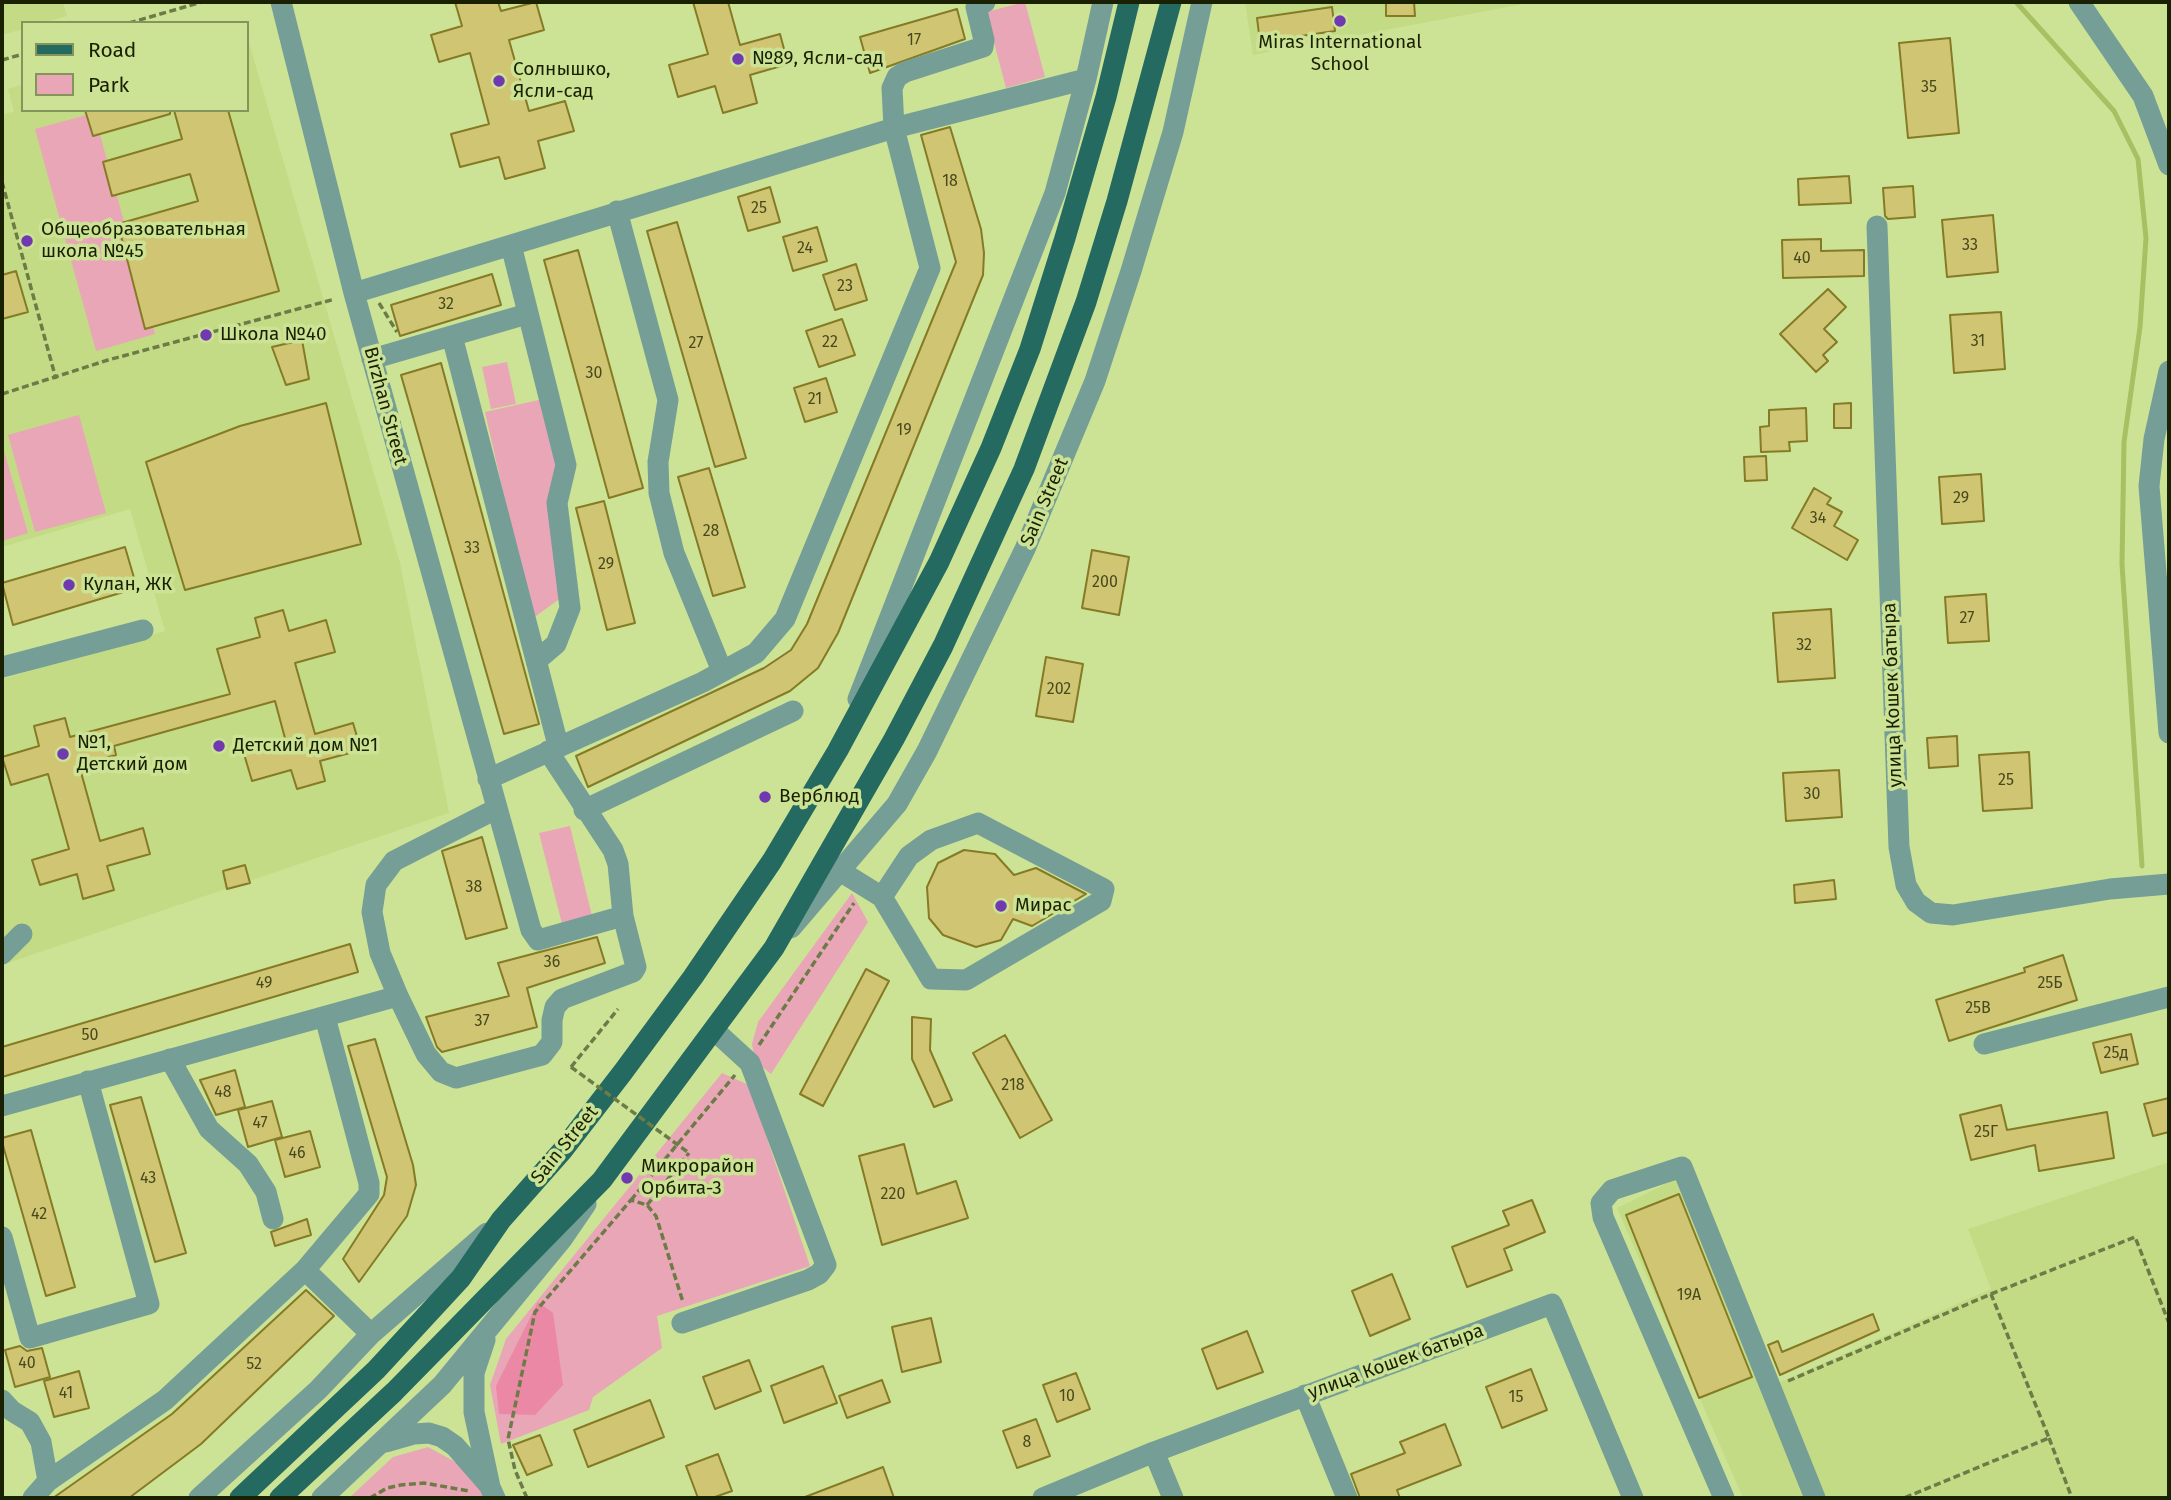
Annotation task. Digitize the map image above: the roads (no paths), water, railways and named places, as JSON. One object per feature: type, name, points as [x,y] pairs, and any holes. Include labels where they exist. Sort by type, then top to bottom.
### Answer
[{"type":"main road","name":"Sain Street","points":[[240,1498],[400,1346],[461,1278],[501,1220],[562,1151],[694,977],[763,876],[838,750],[939,562],[991,449],[1030,349],[1106,97],[1129,2]]},
{"type":"main road","name":"Sain Street","points":[[280,1498],[394,1392],[601,1180],[715,1031],[774,948],[943,646],[1024,469],[1086,302],[1117,201],[1171,2]]},
{"type":"street","name":"Birzhan Street","points":[[281,2],[361,291],[372,359],[526,916],[538,940],[623,916]]},
{"type":"street","points":[[488,779],[756,653],[785,620],[930,268],[894,128],[892,88],[897,77],[905,72],[983,47],[976,7],[985,2]]},
{"type":"street","name":"Sain Street","points":[[838,750],[1055,193],[1086,79],[1102,2]]},
{"type":"street","name":"Sain Street","points":[[774,948],[897,804],[926,751],[1025,549],[1095,381],[1172,132],[1202,2]]},
{"type":"street","points":[[2079,2],[2143,96],[2169,165]]},
{"type":"street","points":[[361,291],[894,128],[1086,79]]},
{"type":"street","points":[[617,211],[668,400],[658,462],[659,493],[674,553],[722,671]]},
{"type":"street","name":"улица Кошек батыра","points":[[1877,226],[1899,847],[1906,885],[1916,902],[1931,913],[1953,915],[2110,889],[2169,884]]},
{"type":"street","points":[[511,245],[566,465],[557,503],[570,608],[556,644],[536,661]]},
{"type":"street","points":[[372,359],[527,314]]},
{"type":"street","points":[[452,336],[536,661],[553,748],[584,810],[613,850],[618,864],[623,916],[636,967],[633,972],[562,999],[555,1007],[552,1042],[542,1055],[456,1078],[442,1072],[426,1054],[380,953],[372,912],[376,885],[394,861],[496,809]]},
{"type":"street","points":[[2169,371],[2163,426],[2149,486],[2169,733]]},
{"type":"street","points":[[2,667],[143,630]]},
{"type":"street","points":[[584,810],[793,711]]},
{"type":"street","points":[[840,871],[882,897],[931,979],[966,980],[1101,901],[1104,889],[978,823],[931,839],[909,856],[882,897]]},
{"type":"street","points":[[2,954],[22,934]]},
{"type":"street","points":[[2,1106],[398,996]]},
{"type":"street","points":[[1983,1044],[2169,997]]},
{"type":"street","points":[[33,1498],[48,1481],[165,1400],[305,1270],[369,1194],[369,1183],[325,1017]]},
{"type":"street","points":[[685,1322],[808,1280],[819,1274],[826,1265],[750,1063],[715,1031]]},
{"type":"street","points":[[170,1059],[209,1129],[248,1164],[266,1192],[273,1219]]},
{"type":"street","points":[[2,1237],[30,1338],[149,1304],[88,1081]]},
{"type":"street","points":[[1724,1498],[1603,1217],[1601,1203],[1612,1190],[1682,1167],[1815,1498]]},
{"type":"street","points":[[322,1498],[442,1385],[562,1239],[601,1180]]},
{"type":"street","points":[[199,1498],[318,1390],[371,1334],[501,1220]]},
{"type":"street","points":[[305,1270],[371,1334]]},
{"type":"street","name":"улица Кошек батыра","points":[[1044,1498],[1154,1451],[1552,1304],[1633,1498]]},
{"type":"street","points":[[488,1494],[474,1412],[474,1373],[490,1325]]},
{"type":"street","points":[[1305,1395],[1347,1498]]},
{"type":"street","points":[[2,1400],[12,1411],[30,1422],[41,1442],[48,1481]]},
{"type":"street","points":[[383,1443],[414,1434],[429,1433],[442,1437],[454,1446],[488,1494]]},
{"type":"street","points":[[1154,1451],[1173,1498]]},
{"type":"waterway","points":[[2016,2],[2114,111],[2138,159],[2146,238],[2140,327],[2124,442],[2122,564],[2142,866]]},
{"type":"place","name":"Miras International School","points":[[1340,21]]},
{"type":"place","name":"№89, Ясли-сад","points":[[738,59]]},
{"type":"place","name":"Солнышко, Ясли-сад","points":[[499,81]]},
{"type":"place","name":"Общеобразовательная школа №45","points":[[27,241]]},
{"type":"place","name":"Школа №40","points":[[206,335]]},
{"type":"place","name":"Кулан, ЖК","points":[[69,585]]},
{"type":"place","name":"Детский дом №1","points":[[219,746]]},
{"type":"place","name":"№1, Детский дом","points":[[63,754]]},
{"type":"place","name":"Верблюд","points":[[765,797]]},
{"type":"place","name":"Мирас","points":[[1001,906]]},
{"type":"place","name":"Микрорайон Орбита-3","points":[[627,1178]]}]
